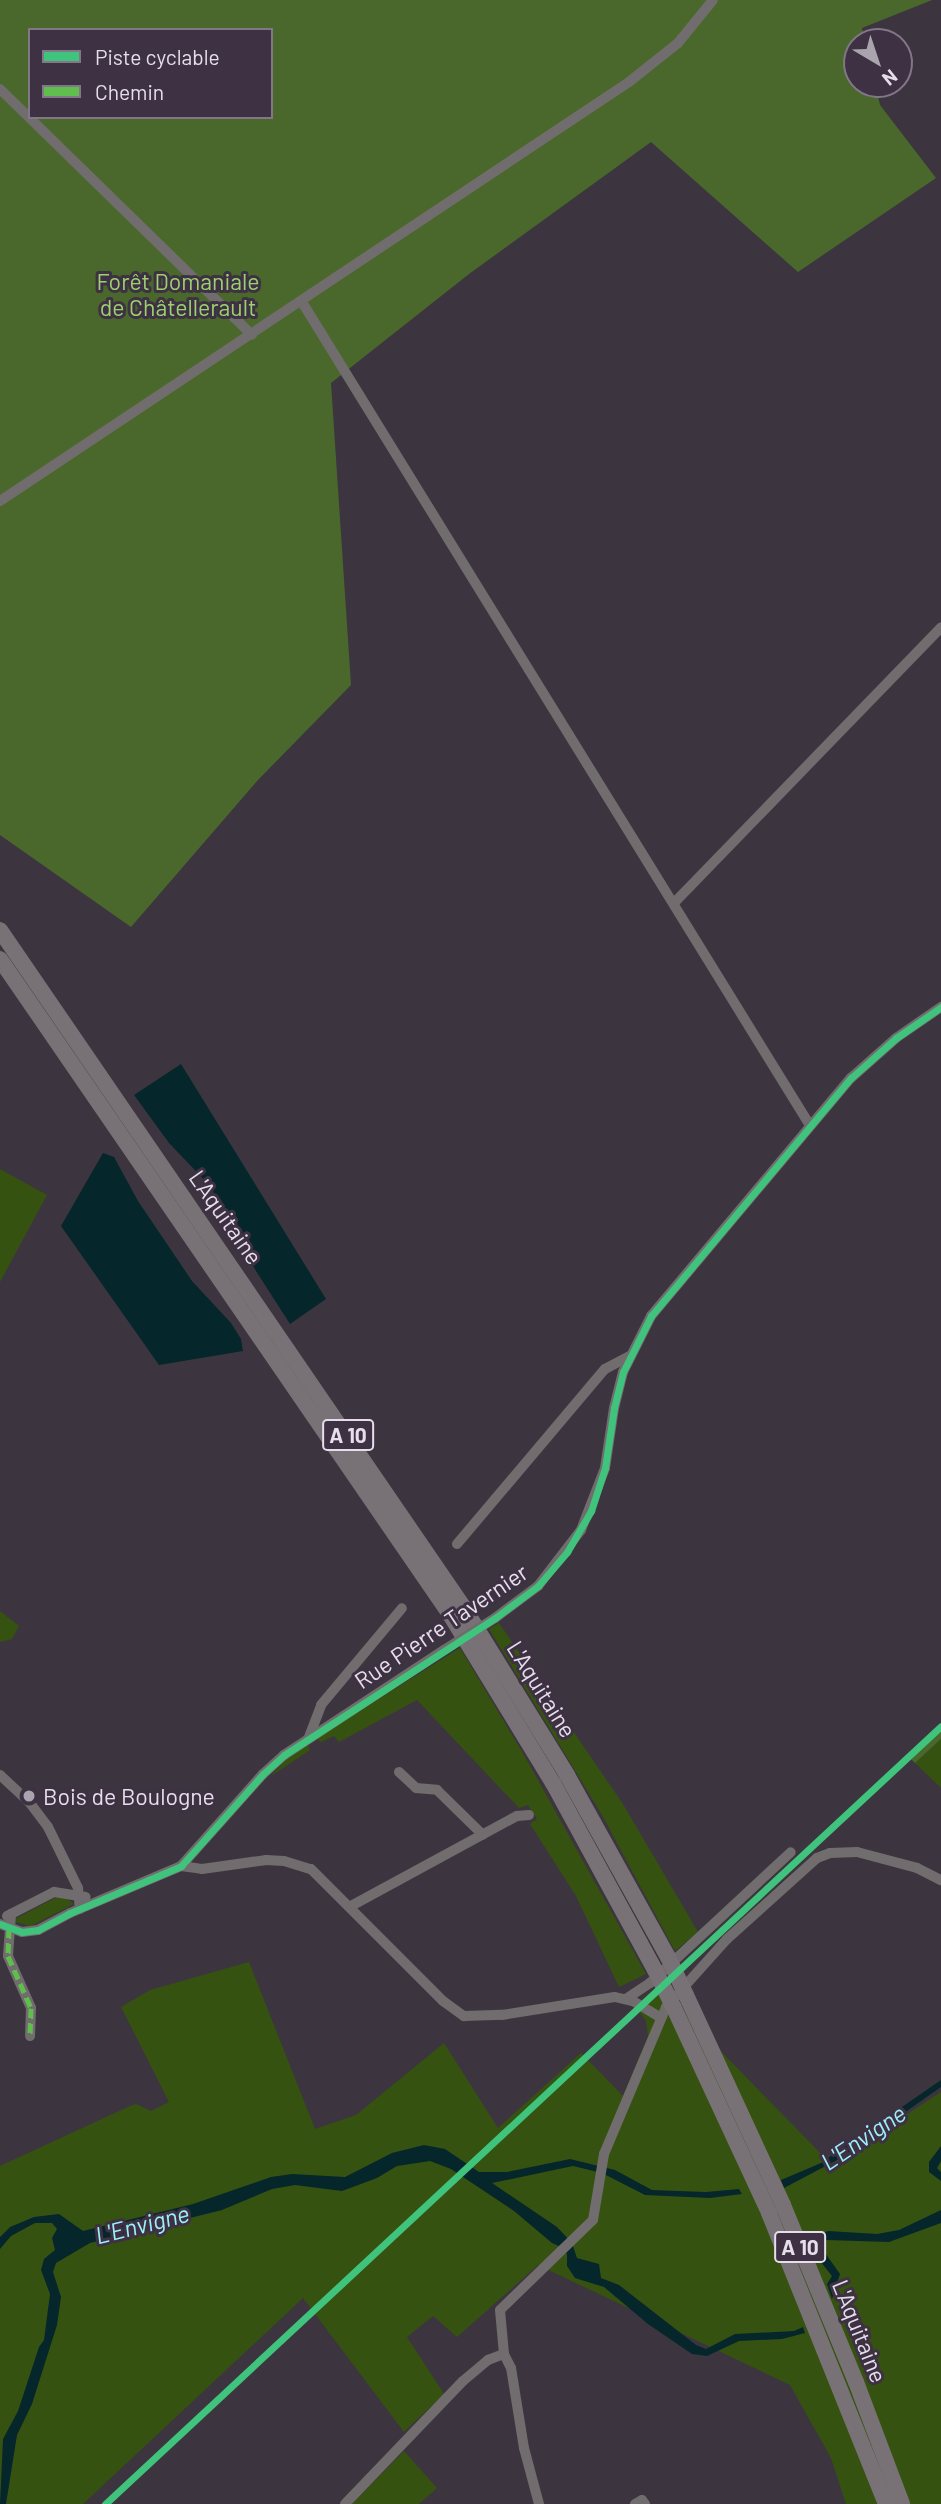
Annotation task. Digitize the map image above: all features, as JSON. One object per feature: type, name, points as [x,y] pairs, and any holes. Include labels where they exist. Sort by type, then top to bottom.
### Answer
[{"type":"highway","name":"L'Aquitaine","points":[[0,930],[439,1570],[568,1774],[668,1957],[783,2205],[847,2360],[902,2504]]},
{"type":"highway","name":"L'Aquitaine","points":[[0,959],[451,1616],[553,1783],[655,1970],[769,2213],[886,2504]]},
{"type":"street","points":[[0,501],[302,302],[660,60],[696,25],[713,0]]},
{"type":"street","points":[[0,89],[28,116]]},
{"type":"street","points":[[31,119],[252,335]]},
{"type":"street","points":[[302,302],[809,1124]]},
{"type":"street","points":[[674,903],[941,627]]},
{"type":"street","name":"Rue Pierre Tavernier","points":[[5,1921],[30,1933],[181,1866],[262,1774],[309,1737],[495,1618],[538,1586],[581,1530],[605,1468],[614,1408],[629,1356],[642,1329],[667,1294],[809,1124],[865,1064],[941,1007]]},
{"type":"street","points":[[457,1544],[605,1369],[629,1356]]},
{"type":"street","points":[[309,1737],[321,1705],[402,1608]]},
{"type":"street","points":[[399,1772],[416,1788],[437,1790],[483,1835]]},
{"type":"street","points":[[0,1775],[30,1803],[48,1826],[80,1896],[80,1909]]},
{"type":"street","points":[[351,1906],[517,1816],[530,1815]]},
{"type":"street","points":[[539,2504],[524,2448],[511,2368],[503,2354],[500,2317],[502,2305],[593,2220],[601,2162],[660,2017],[672,1998],[727,1939],[817,1858],[843,1851],[857,1852],[917,1868],[941,1880]]},
{"type":"street","points":[[625,1998],[650,1983],[791,1852]]},
{"type":"street","points":[[181,1866],[202,1869],[266,1860],[298,1864],[321,1877],[443,2001],[464,2016],[502,2015],[594,1998],[625,1998],[660,2017]]},
{"type":"street","points":[[30,2036],[31,2008],[8,1956],[5,1921],[54,1892],[103,1899]]},
{"type":"street","points":[[345,2504],[463,2381],[488,2360],[503,2354]]},
{"type":"street","points":[[635,2504],[642,2500],[645,2504]]},
{"type":"green space","name":"Forêt Domaniale de Châtellerault","points":[[0,0],[932,0],[862,28],[843,28],[843,98],[878,98],[880,105],[936,178],[798,272],[651,142],[469,274],[331,383],[351,685],[257,781],[131,927],[0,835]]},
{"type":"green space","points":[[0,1169],[47,1195],[0,1282]]},
{"type":"green space","points":[[0,1611],[19,1626],[12,1639],[0,1642]]},
{"type":"green space","points":[[499,1623],[623,1804],[698,1932],[675,1951],[602,1815],[489,1629]]},
{"type":"green space","points":[[460,1648],[524,1755],[646,1974],[619,1987],[576,1896],[530,1824],[537,1819],[528,1805],[519,1808],[417,1700],[339,1742],[334,1736],[321,1742],[318,1740],[318,1737]]},
{"type":"green space","points":[[941,1731],[941,1739],[915,1763],[911,1759]]},
{"type":"green space","points":[[941,1739],[941,1788],[915,1763]]},
{"type":"green space","points":[[308,1745],[310,1750],[271,1776],[288,1758]]},
{"type":"green space","points":[[65,1897],[74,1904],[31,1926],[15,1922],[15,1919],[55,1898]]},
{"type":"green space","points":[[249,1962],[315,2129],[356,2115],[444,2043],[498,2128],[581,2053],[623,2096],[648,2036],[646,2021],[635,2006],[657,1986],[831,2164],[941,2092],[941,2504],[846,2504],[831,2458],[790,2385],[538,2265],[457,2337],[433,2316],[407,2337],[444,2394],[404,2432],[303,2298],[83,2504],[0,2504],[0,2166],[130,2106],[136,2104],[151,2111],[169,2102],[121,2007],[150,1990]]},
{"type":"green space","points":[[404,2451],[437,2488],[419,2504],[352,2504]]},
{"type":"water","points":[[181,1064],[326,1299],[290,1324],[256,1271],[210,1186],[169,1143],[134,1095]]},
{"type":"water","points":[[103,1153],[114,1157],[138,1201],[192,1281],[231,1323],[241,1339],[243,1351],[159,1365],[61,1226]]},
{"type":"water","name":"L'Envigne","points":[[941,2080],[941,2087],[837,2160],[784,2188],[781,2180],[821,2163]]},
{"type":"water","name":"L'Envigne","points":[[424,2145],[445,2149],[479,2172],[507,2172],[570,2159],[615,2170],[652,2190],[706,2192],[739,2189],[742,2194],[710,2198],[645,2195],[602,2173],[573,2166],[492,2183],[557,2227],[572,2243],[577,2258],[599,2264],[601,2278],[619,2285],[696,2345],[706,2349],[735,2334],[794,2331],[803,2327],[805,2333],[782,2339],[739,2341],[707,2356],[692,2354],[648,2324],[604,2287],[575,2278],[567,2266],[567,2254],[561,2247],[552,2243],[514,2211],[451,2169],[430,2161],[397,2166],[377,2178],[342,2191],[295,2185],[272,2189],[222,2210],[90,2243],[56,2263],[53,2272],[61,2297],[57,2325],[32,2404],[17,2435],[6,2504],[0,2504],[3,2439],[18,2411],[39,2347],[44,2340],[50,2294],[41,2270],[44,2259],[55,2250],[52,2238],[57,2229],[52,2223],[35,2223],[11,2236],[0,2249],[0,2237],[10,2227],[34,2217],[59,2214],[83,2231],[193,2204],[271,2177],[292,2174],[345,2177],[392,2153]]},
{"type":"water","points":[[941,2146],[941,2161],[937,2168],[941,2172],[941,2181],[929,2172],[929,2162]]},
{"type":"water","points":[[941,2210],[941,2223],[889,2242],[826,2240],[823,2250],[840,2274],[832,2299],[827,2284],[832,2276],[816,2256],[820,2235],[828,2231],[877,2234],[899,2230]]},
{"type":"marked path","points":[[9,1928],[8,1956],[31,2008],[30,2036]]},
{"type":"cycle path","points":[[0,1924],[22,1932],[38,1930],[70,1913],[181,1866],[263,1774],[284,1755],[495,1618],[538,1586],[567,1552],[591,1511],[605,1468],[614,1408],[623,1372],[651,1316],[851,1078],[896,1038],[941,1007]]},
{"type":"cycle path","points":[[105,2504],[941,1726]]},
{"type":"place","name":"Bois de Boulogne","points":[[29,1796]]}]
